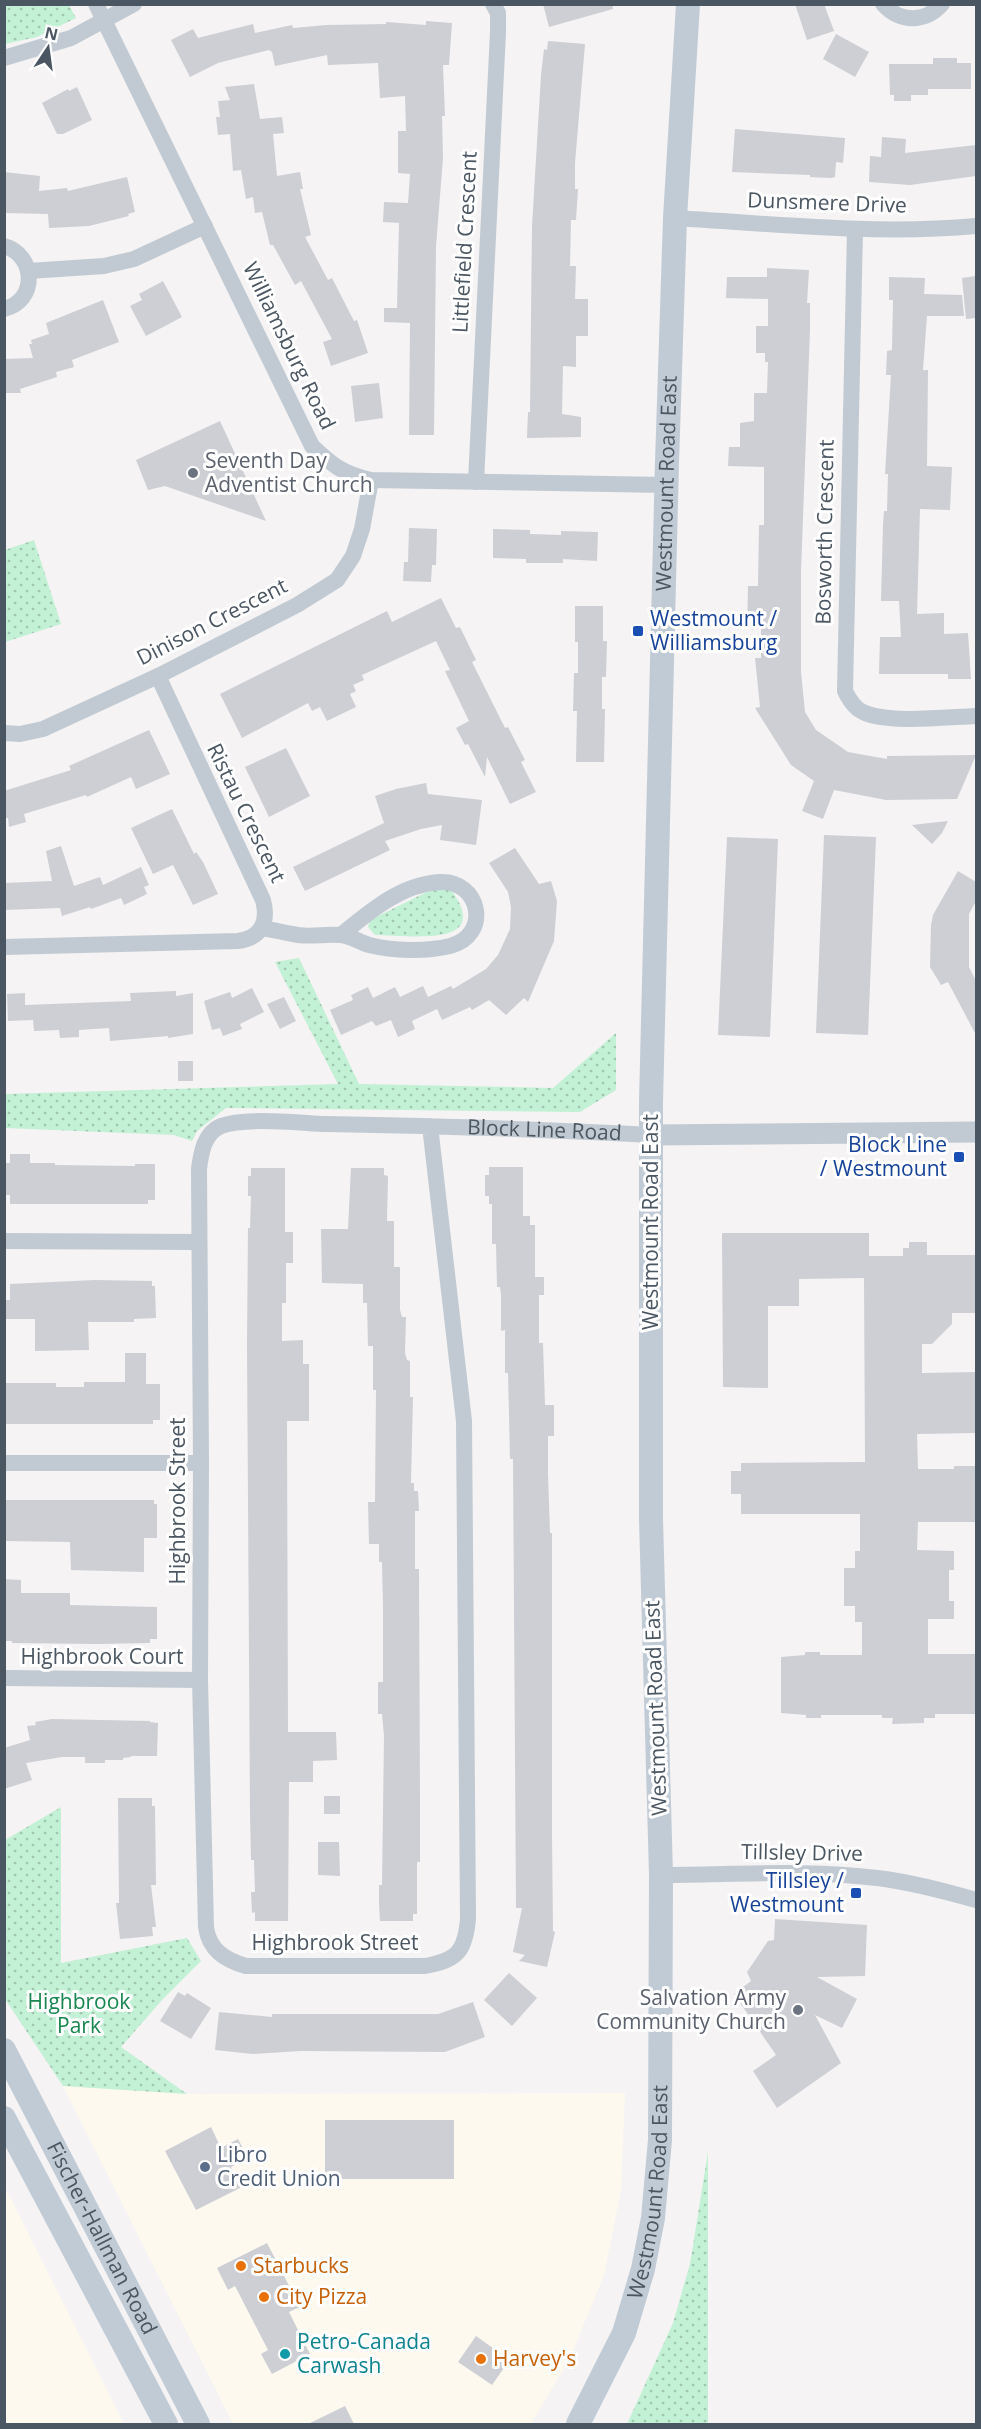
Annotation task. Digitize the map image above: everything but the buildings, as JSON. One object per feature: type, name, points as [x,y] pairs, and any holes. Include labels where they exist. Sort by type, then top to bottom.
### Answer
[{"type":"main road","name":"Westmount Road East","points":[[578,2424],[624,2333],[643,2270],[653,2218],[660,2140],[661,1875],[651,1519],[651,1135],[666,485],[675,218],[688,4]]},
{"type":"main road","name":"Fischer-Hallman Road","points":[[4,2050],[198,2424]]},
{"type":"main road","name":"Fischer-Hallman Road","points":[[4,2118],[166,2424]]},
{"type":"street","name":"Williamsburg Road","points":[[96,4],[312,446],[340,470],[351,476],[371,480],[666,485]]},
{"type":"street","points":[[4,58],[71,39],[135,4]]},
{"type":"street","name":"Littlefield Crescent","points":[[476,482],[498,32],[498,13],[493,4]]},
{"type":"street","points":[[884,4],[893,14],[904,18],[922,18],[933,13],[942,4]]},
{"type":"street","name":"Dunsmere Drive","points":[[675,218],[855,230],[976,226]]},
{"type":"street","points":[[29,271],[104,266],[134,259],[205,226]]},
{"type":"street","name":"Bosworth Crescent","points":[[855,230],[845,691],[850,702],[860,711],[879,718],[976,716]]},
{"type":"street","points":[[4,246],[17,251],[25,260],[29,271],[28,288],[23,298],[11,308],[4,309]]},
{"type":"street","name":"Dinison Crescent","points":[[4,733],[20,734],[44,729],[158,676],[297,605],[338,580],[353,555],[362,529],[371,480]]},
{"type":"street","name":"Ristau Crescent","points":[[158,676],[263,900],[265,920],[262,928]]},
{"type":"street","points":[[4,947],[238,941],[250,939],[262,928],[299,935],[341,935],[369,945],[394,950],[450,946],[464,941],[472,932],[477,911],[468,893],[460,886],[440,882],[428,884],[403,891],[374,908],[341,935]]},
{"type":"street","name":"Block Line Road","points":[[221,1126],[256,1122],[651,1135],[976,1132]]},
{"type":"street","name":"Highbrook Street","points":[[221,1126],[202,1146],[199,1169],[200,1680],[208,1940],[217,1952],[230,1962],[246,1966],[426,1966],[453,1958],[461,1950],[466,1939],[468,1919],[465,1421],[430,1126]]},
{"type":"street","points":[[4,1241],[199,1242]]},
{"type":"street","points":[[4,1463],[201,1463]]},
{"type":"street","name":"Highbrook Court","points":[[4,1678],[200,1680]]},
{"type":"street","name":"Tillsley Drive","points":[[661,1875],[818,1873],[915,1884],[976,1900]]},
{"type":"shaded area","points":[[63,2086],[188,2094],[625,2093],[621,2190],[604,2275],[570,2358],[531,2424],[233,2424]]},
{"type":"shaded area","points":[[5,2187],[124,2424],[5,2424]]},
{"type":"green space","points":[[4,5],[69,5],[76,18],[37,37],[5,44]]},
{"type":"green space","points":[[34,540],[61,624],[5,642],[5,550]]},
{"type":"green space","points":[[433,889],[451,890],[462,909],[462,922],[455,930],[442,935],[375,935],[368,927],[370,920]]},
{"type":"green space","points":[[299,958],[359,1084],[553,1088],[616,1033],[616,1090],[580,1112],[226,1108],[197,1131],[192,1141],[174,1135],[5,1128],[5,1094],[338,1084],[275,962]]},
{"type":"green space","name":"Highbrook Park","points":[[61,1807],[61,1963],[187,1938],[201,1961],[162,2000],[121,2047],[187,2094],[63,2086],[5,1999],[5,1840]]},
{"type":"green space","points":[[708,2152],[708,2424],[627,2424],[673,2323],[690,2264]]},
{"type":"place","name":"Seventh Day Adventist Church","points":[[193,473]]},
{"type":"place","name":"Westmount / Williamsburg","points":[[638,631]]},
{"type":"place","name":"Block Line / Westmount","points":[[959,1157]]},
{"type":"place","name":"Tillsley / Westmount","points":[[856,1893]]},
{"type":"place","name":"Salvation Army Community Church","points":[[798,2010]]},
{"type":"place","name":"Libro Credit Union","points":[[205,2167]]},
{"type":"place","name":"Starbucks","points":[[241,2266]]},
{"type":"place","name":"City Pizza","points":[[264,2297]]},
{"type":"place","name":"Petro-Canada Carwash","points":[[285,2354]]},
{"type":"place","name":"Harvey's","points":[[481,2359]]}]
